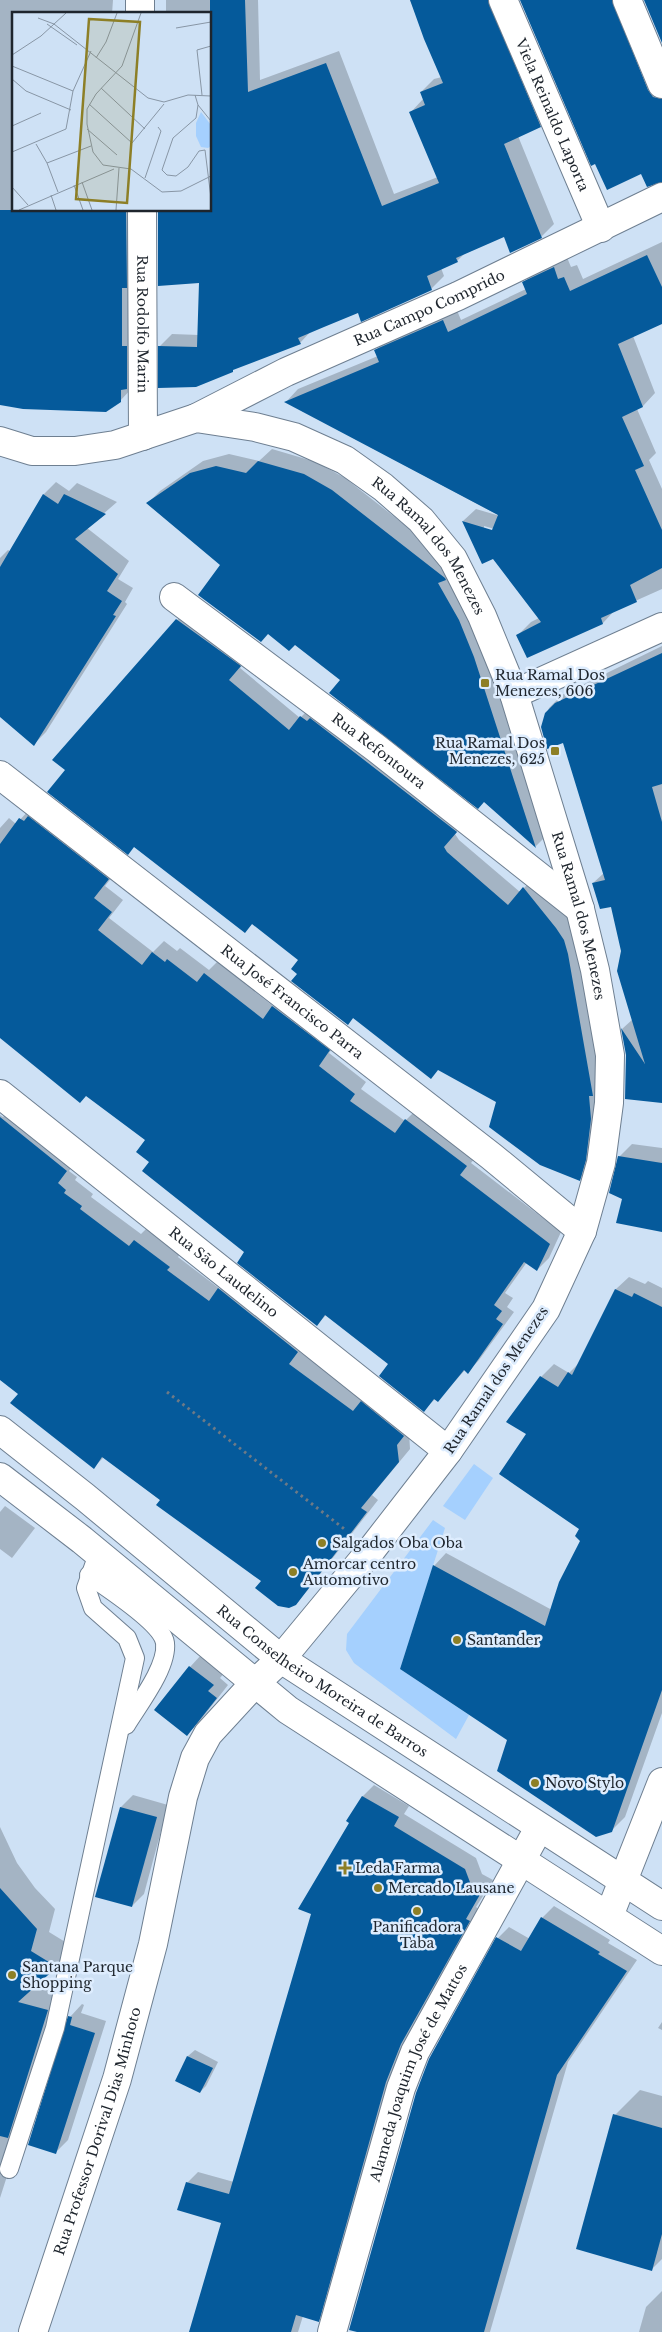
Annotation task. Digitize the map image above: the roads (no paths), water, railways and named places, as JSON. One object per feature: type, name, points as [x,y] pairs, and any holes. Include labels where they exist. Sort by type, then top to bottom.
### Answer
[{"type":"street","name":"Viela Reinaldo Laporta","points":[[503,0],[601,228]]},
{"type":"street","points":[[626,0],[662,84]]},
{"type":"street","name":"Rua Campo Comprido","points":[[196,418],[286,372],[458,296],[662,197]]},
{"type":"street","name":"Rua Rodolfo Marin","points":[[142,211],[143,436]]},
{"type":"street","name":"Rua Ramal dos Menezes","points":[[0,441],[32,450],[75,452],[115,445],[196,418],[255,427],[294,437],[346,460],[390,493],[420,520],[453,559],[482,616],[514,694],[580,909],[596,970],[610,1055],[610,1103],[601,1163],[582,1231],[546,1309],[448,1451],[372,1549],[281,1659],[254,1684]]},
{"type":"street","name":"Rua Refontoura","points":[[174,597],[376,748],[580,909]]},
{"type":"street","points":[[514,694],[662,627]]},
{"type":"street","name":"Rua José Francisco Parra","points":[[0,775],[491,1156],[582,1231]]},
{"type":"street","name":"Rua São Laudelino","points":[[0,1094],[448,1451]]},
{"type":"street","name":"Rua Conselheiro Moreira de Barros","points":[[0,1430],[92,1503],[281,1659],[662,1906]]},
{"type":"street","points":[[0,1477],[94,1564],[254,1684],[325,1734],[662,1951]]},
{"type":"street","name":"Rua Professor Dorival Dias Minhoto","points":[[33,2332],[117,2079],[153,1944],[182,1797],[195,1758],[208,1734],[254,1684]]},
{"type":"street","points":[[609,1916],[662,1782]]},
{"type":"street","name":"Alameda Joaquim José de Mattos","points":[[332,2332],[402,2088],[415,2052],[520,1859],[539,1828]]},
{"type":"lane","points":[[9,2169],[55,2028],[135,1658],[127,1638],[93,1608],[86,1588],[94,1564],[161,1631],[165,1643],[163,1660],[118,1739]]},
{"type":"place","name":"Rua Ramal Dos Menezes, 606","points":[[485,683]]},
{"type":"place","name":"Rua Ramal Dos Menezes, 625","points":[[555,751]]},
{"type":"place","name":"Salgados Oba Oba","points":[[322,1543]]},
{"type":"place","name":"Amorcar centro Automotivo","points":[[293,1572]]},
{"type":"place","name":"Santander","points":[[457,1640]]},
{"type":"place","name":"Novo Stylo","points":[[535,1783]]},
{"type":"place","name":"Leda Farma","points":[[345,1868]]},
{"type":"place","name":"Mercado Lausane","points":[[378,1888]]},
{"type":"place","name":"Panificadora Taba","points":[[417,1911]]},
{"type":"place","name":"Santana Parque Shopping","points":[[12,1975]]}]
